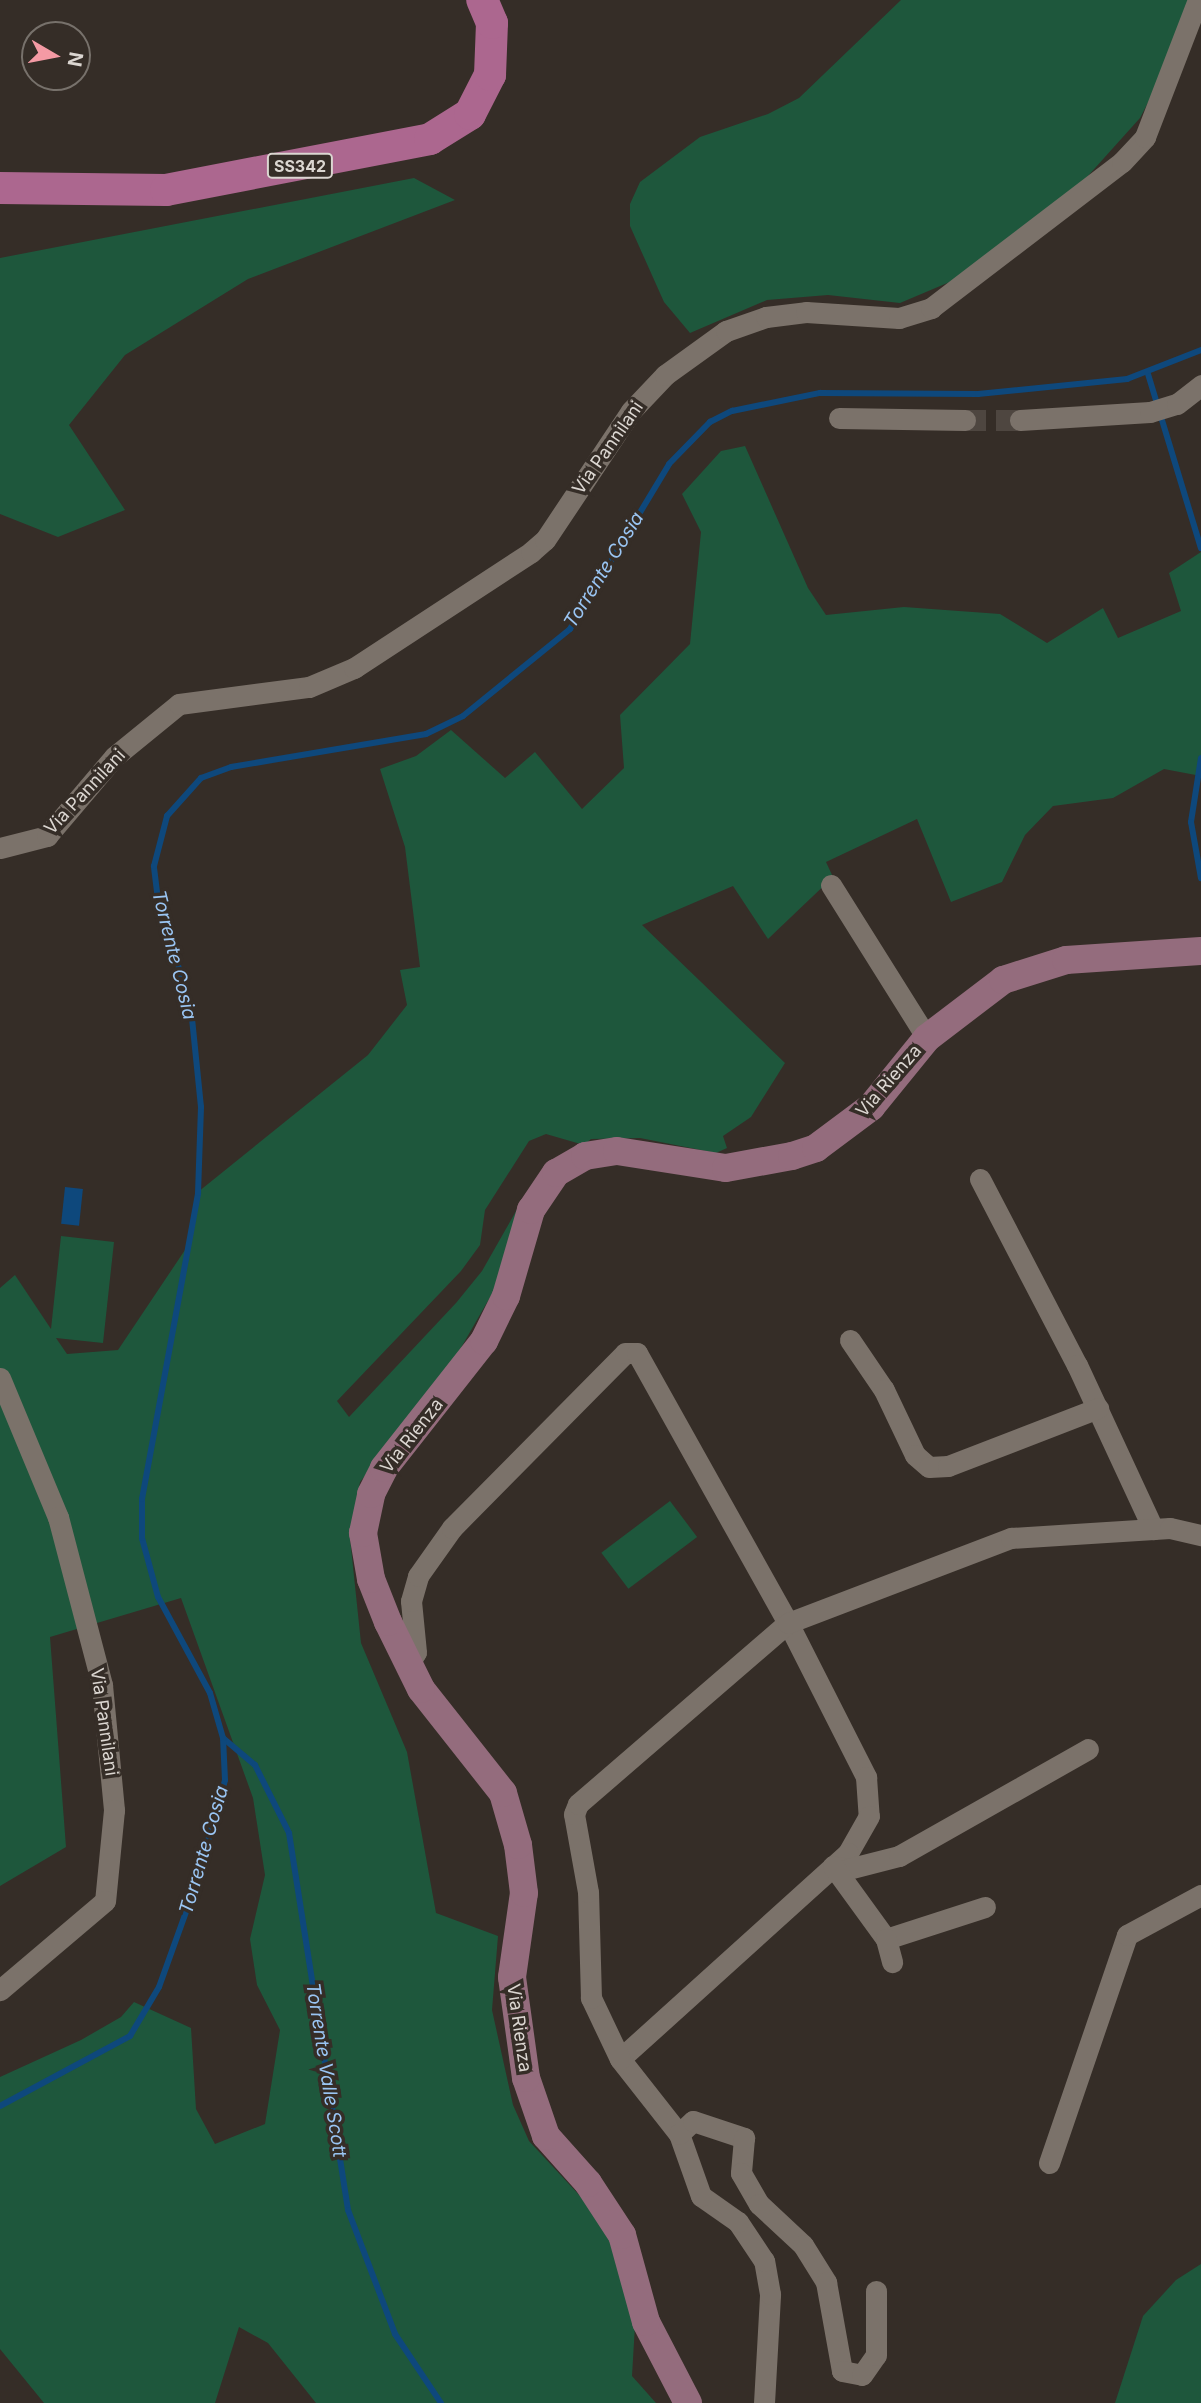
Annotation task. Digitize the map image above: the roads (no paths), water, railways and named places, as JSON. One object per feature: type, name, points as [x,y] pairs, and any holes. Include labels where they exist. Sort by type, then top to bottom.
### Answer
[{"type":"main road","name":"SS342","points":[[0,188],[166,190],[430,139],[470,114],[490,75],[492,23],[482,0]]},
{"type":"street","name":"Via Pannilani","points":[[0,848],[47,836],[114,757],[179,704],[309,687],[354,668],[531,552],[545,540],[631,411],[665,374],[726,331],[766,317],[806,312],[899,318],[931,308],[1122,162],[1145,137],[1198,0]]},
{"type":"street","points":[[1020,420],[1150,412],[1177,404],[1201,385]]},
{"type":"street","points":[[839,418],[965,420]]},
{"type":"street","points":[[831,885],[927,1038]]},
{"type":"street","name":"Via Rienza","points":[[688,2403],[646,2322],[622,2235],[588,2183],[546,2136],[526,2078],[512,1977],[524,1893],[518,1844],[503,1793],[407,1667],[371,1579],[363,1533],[371,1494],[384,1468],[484,1341],[506,1296],[531,1210],[556,1173],[585,1156],[617,1151],[726,1168],[792,1156],[816,1147],[871,1107],[927,1038],[1003,980],[1066,960],[1201,951]]},
{"type":"street","points":[[980,1179],[1098,1408],[1153,1529]]},
{"type":"street","points":[[850,1340],[884,1390],[915,1455],[929,1467],[948,1466],[1098,1408]]},
{"type":"street","points":[[407,1667],[416,1652],[411,1601],[424,1566],[452,1528],[625,1353],[637,1353],[667,1399],[788,1623],[866,1777],[869,1816],[848,1853],[620,2059]]},
{"type":"street","name":"Via Pannilani","points":[[0,1378],[62,1530],[102,1685],[114,1810],[105,1901],[0,1990]]},
{"type":"street","points":[[764,2403],[769,2294],[764,2261],[738,2222],[701,2196],[679,2134],[620,2059],[591,1998],[588,1892],[574,1814],[578,1804],[788,1623],[1011,1538],[1153,1529],[1201,1535]]},
{"type":"street","points":[[833,1867],[848,1869],[899,1856],[1088,1749]]},
{"type":"street","points":[[833,1867],[886,1939],[892,1962]]},
{"type":"street","points":[[1049,2163],[1127,1935],[1201,1895]]},
{"type":"street","points":[[886,1939],[985,1907]]},
{"type":"street","points":[[679,2134],[694,2121],[744,2138],[741,2174],[759,2204],[803,2245],[826,2281],[842,2371],[862,2375],[876,2355],[876,2291]]},
{"type":"water","points":[[65,1187],[83,1189],[79,1226],[61,1224]]},
{"type":"waterway","name":"Torrente Cosia","points":[[0,2106],[130,2036],[159,1987],[195,1887],[225,1780],[223,1738],[210,1693],[158,1597],[142,1538],[142,1499],[198,1193],[201,1107],[191,1008],[158,900],[154,866],[167,816],[201,778],[231,767],[426,734],[463,716],[570,629],[669,464],[710,422],[732,411],[820,393],[978,394],[1127,379],[1201,350]]},
{"type":"waterway","points":[[1148,374],[1201,548]]},
{"type":"waterway","points":[[1201,758],[1191,822],[1201,878]]},
{"type":"waterway","name":"Torrente Valle Scott","points":[[223,1738],[255,1765],[289,1833],[348,2210],[395,2334],[441,2403]]},
{"type":"tunnel","points":[[965,420],[1020,420]]}]
